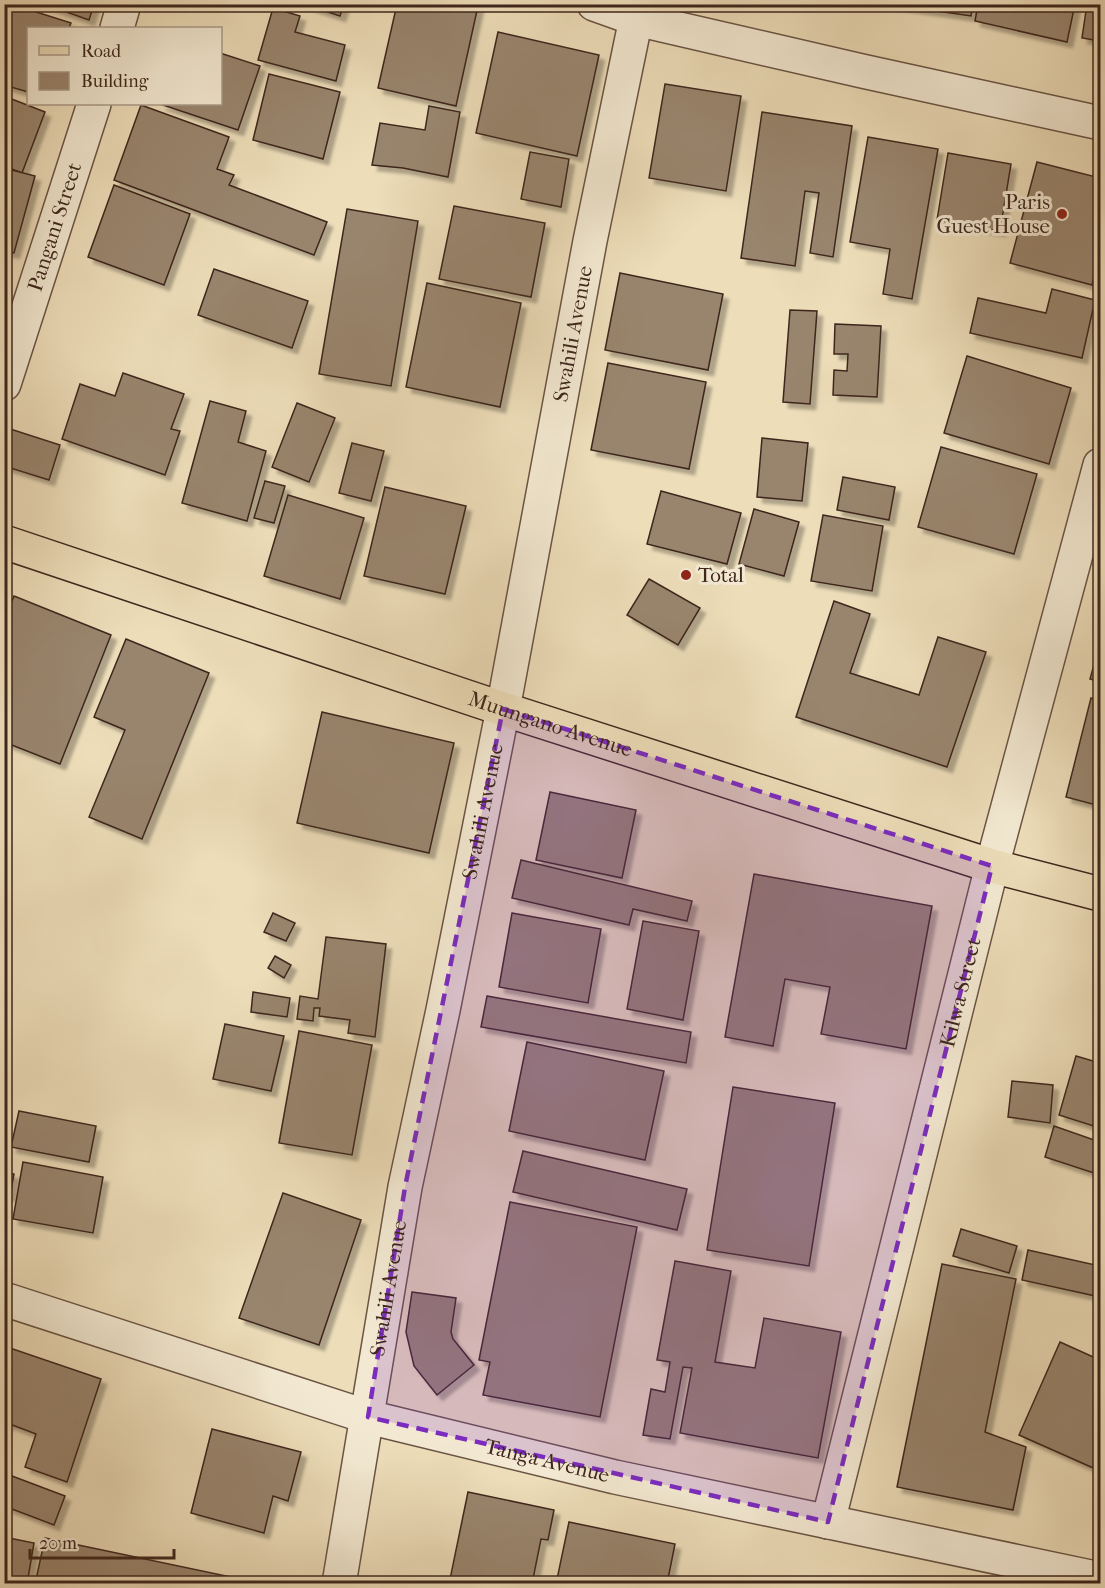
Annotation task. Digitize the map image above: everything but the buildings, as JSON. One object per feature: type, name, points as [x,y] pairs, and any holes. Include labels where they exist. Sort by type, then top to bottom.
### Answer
[{"type":"main road","name":"Muungano Avenue","points":[[4,542],[503,709],[992,866],[1101,894]]},
{"type":"street","points":[[117,27],[124,4]]},
{"type":"street","points":[[594,4],[638,12],[862,71],[1101,123]]},
{"type":"street","name":"Swahili Avenue","points":[[339,1584],[405,1187],[446,998],[503,709],[590,241],[638,12]]},
{"type":"street","name":"Pangani Street","points":[[4,384],[94,105]]},
{"type":"street","name":"Kilwa Street","points":[[828,1522],[992,866],[1101,465]]},
{"type":"street","name":"Tanga Avenue","points":[[4,1299],[368,1417],[615,1477],[1101,1580]]},
{"type":"highlighted area","points":[[503,709],[992,866],[828,1522],[368,1417],[405,1187]]},
{"type":"place","name":"Paris Guest House","points":[[1062,214]]},
{"type":"place","name":"Total","points":[[686,575]]}]
